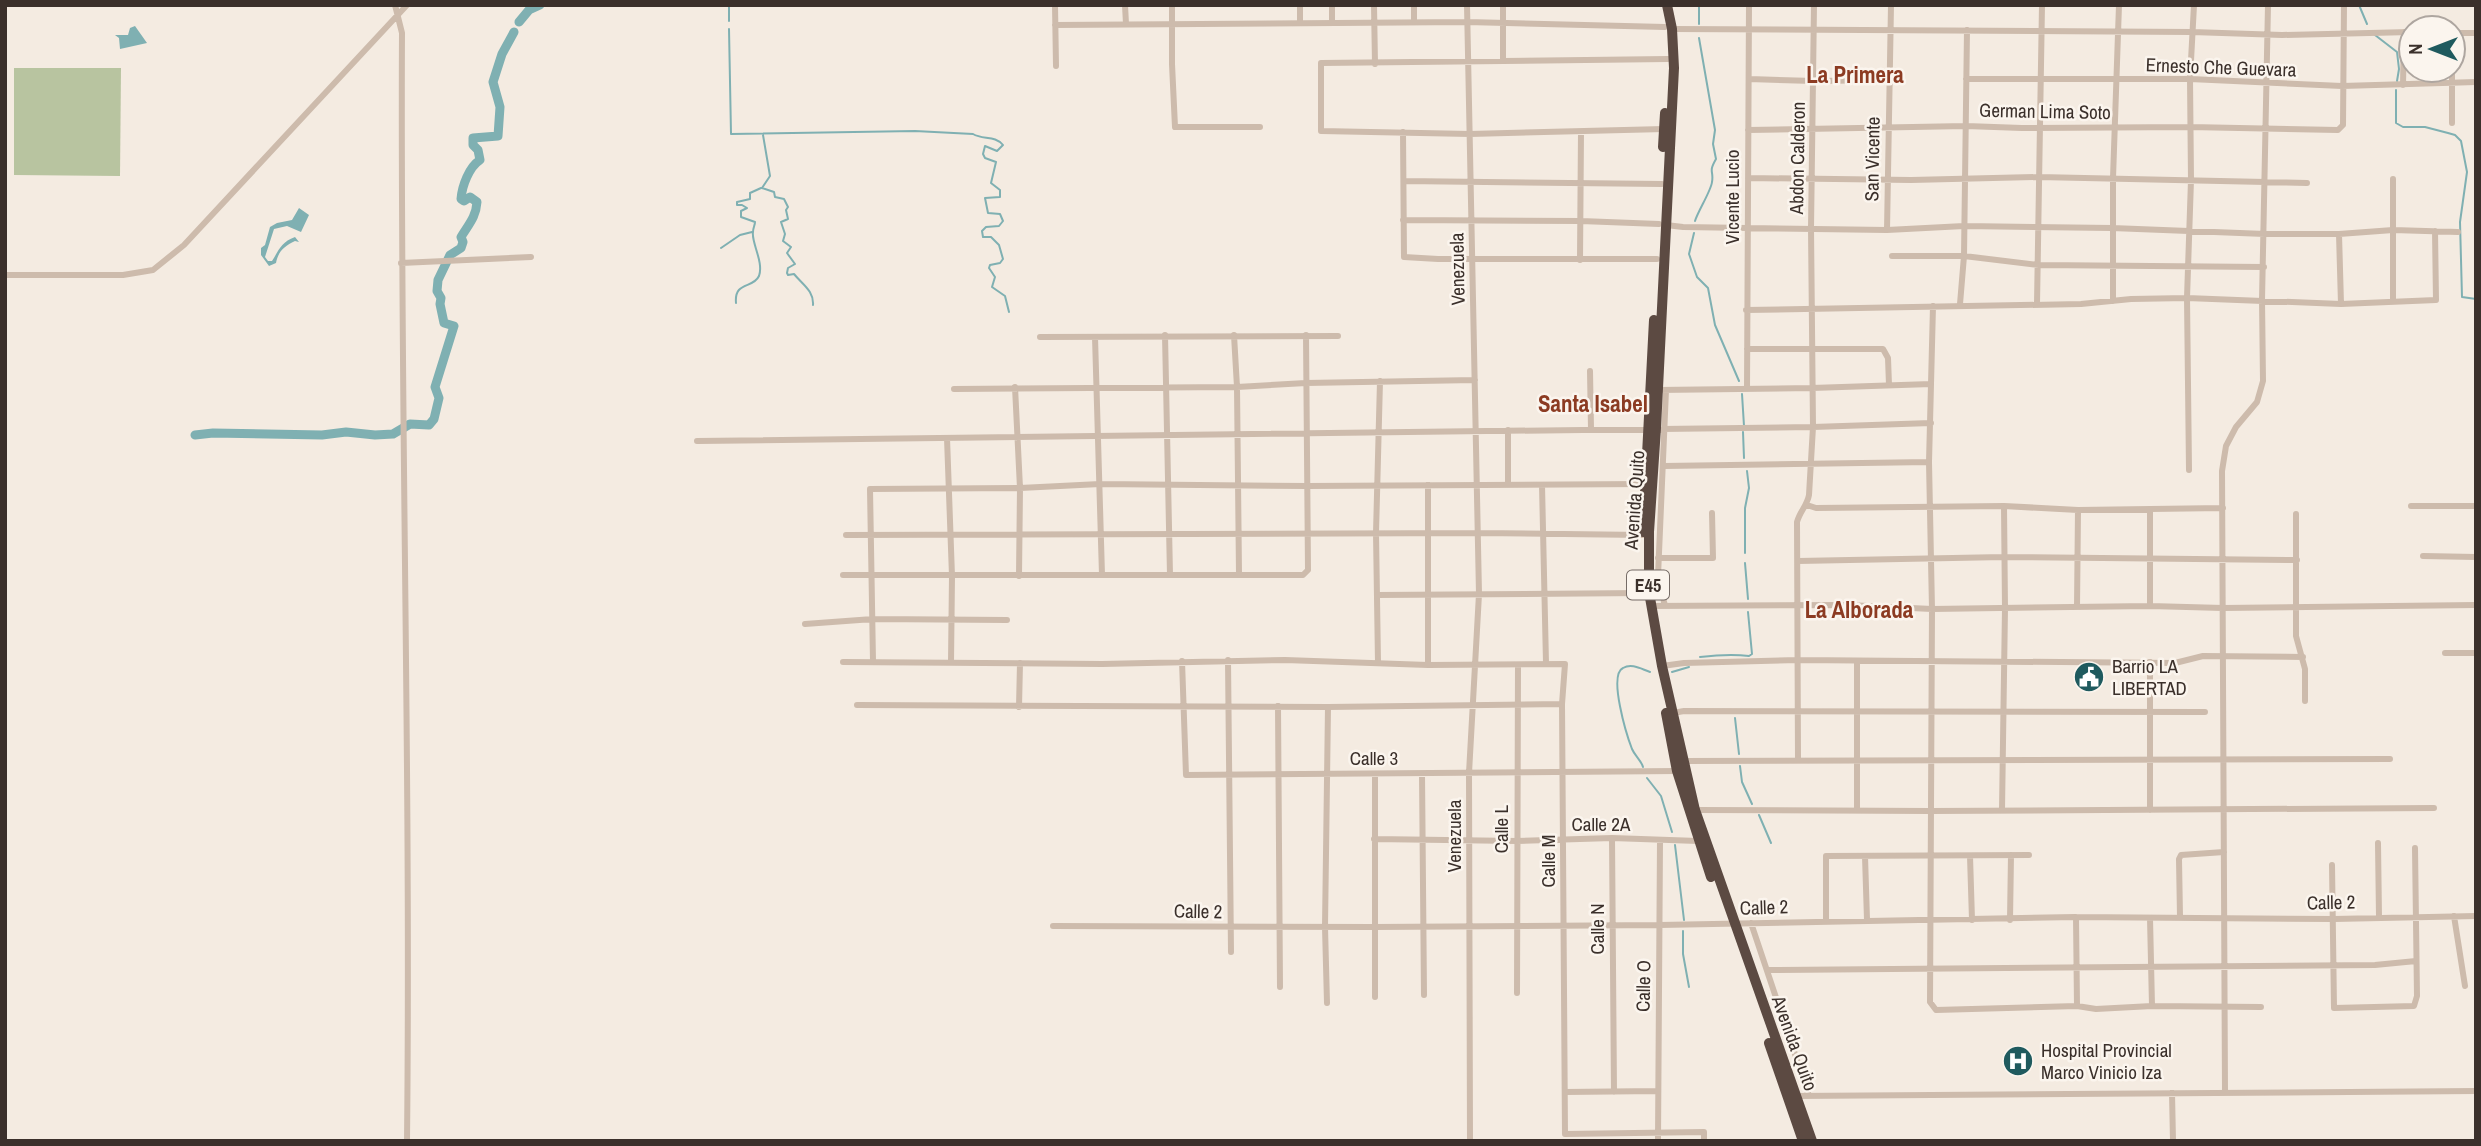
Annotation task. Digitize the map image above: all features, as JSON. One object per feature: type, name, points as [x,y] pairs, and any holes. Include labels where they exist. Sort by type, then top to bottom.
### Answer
[{"type":"highway","name":"Avenida Quito","points":[[1660,5],[1669,28],[1662,184],[1662,390],[1647,573],[1651,606],[1695,810],[1803,1141]]},
{"type":"highway","name":"Avenida Quito","points":[[1667,5],[1674,68],[1657,259],[1657,428],[1644,484],[1643,593],[1677,771],[1698,841],[1812,1141]]},
{"type":"street","points":[[395,5],[402,33],[401,263],[407,590],[407,1141]]},
{"type":"street","points":[[5,275],[123,275],[153,270],[184,245],[407,5]]},
{"type":"street","points":[[1055,5],[1056,66]]},
{"type":"street","points":[[1125,5],[1126,24]]},
{"type":"street","points":[[1172,5],[1175,127],[1260,127]]},
{"type":"street","points":[[1300,5],[1300,23]]},
{"type":"street","points":[[1332,5],[1332,22]]},
{"type":"street","points":[[1374,5],[1376,64]]},
{"type":"street","points":[[1414,5],[1414,22]]},
{"type":"street","name":"Venezuela","points":[[1467,5],[1479,533],[1479,594],[1469,773],[1470,1141]]},
{"type":"street","points":[[1503,5],[1503,61]]},
{"type":"street","name":"Vicente Lucio","points":[[1746,389],[1749,5]]},
{"type":"street","name":"Abdon Calderon","points":[[1798,760],[1797,522],[1801,510],[1807,505],[1813,427],[1811,228],[1814,5]]},
{"type":"street","name":"San Vicente","points":[[1887,230],[1891,5]]},
{"type":"street","points":[[2037,304],[2042,5]]},
{"type":"street","points":[[2113,301],[2113,178],[2119,5]]},
{"type":"street","points":[[2189,470],[2187,298],[2191,180],[2190,79],[2194,5]]},
{"type":"street","points":[[2225,1093],[2222,471],[2226,446],[2236,427],[2257,402],[2263,381],[2268,5]]},
{"type":"street","points":[[2342,86],[2344,5]]},
{"type":"street","points":[[1055,25],[1467,22],[1814,31],[2397,32]]},
{"type":"street","points":[[1960,304],[1964,256],[1967,30]]},
{"type":"street","points":[[1664,129],[1469,134],[1321,131],[1321,63],[1668,59]]},
{"type":"street","points":[[1749,79],[1890,80]]},
{"type":"street","name":"Ernesto Che Guevara","points":[[1966,79],[2190,79],[2342,86],[2419,84]]},
{"type":"street","points":[[2452,84],[2452,123]]},
{"type":"street","name":"German Lima Soto","points":[[1748,131],[1966,126],[2341,129],[2342,86]]},
{"type":"street","points":[[1403,132],[1404,257],[1657,259]]},
{"type":"street","points":[[1580,260],[1581,132]]},
{"type":"street","points":[[1748,178],[2039,177],[2307,183]]},
{"type":"street","points":[[2393,179],[2393,302]]},
{"type":"street","points":[[1404,181],[1662,184]]},
{"type":"street","points":[[1403,220],[1581,221],[1683,227],[1887,230],[1964,226],[2265,234],[2339,234],[2393,230],[2458,232]]},
{"type":"street","points":[[1746,310],[2187,298],[2341,304],[2436,300],[2435,232]]},
{"type":"street","points":[[2339,234],[2341,304]]},
{"type":"street","points":[[1892,256],[1964,256],[2039,265],[2264,267]]},
{"type":"street","points":[[401,263],[531,257]]},
{"type":"street","points":[[1933,306],[1929,462],[1932,609],[1930,1002],[1936,1010],[2077,1006],[2096,1009],[2152,1006],[2262,1007]]},
{"type":"street","points":[[1165,335],[1170,575]]},
{"type":"street","points":[[1234,335],[1239,574]]},
{"type":"street","points":[[844,575],[1297,576],[1306,573],[1306,335]]},
{"type":"street","points":[[1040,337],[1338,335]]},
{"type":"street","points":[[1095,337],[1102,575]]},
{"type":"street","points":[[1747,349],[1883,349],[1888,358],[1889,385]]},
{"type":"street","points":[[1590,371],[1591,429]]},
{"type":"street","points":[[954,389],[1237,387],[1475,380]]},
{"type":"street","points":[[1378,663],[1376,533],[1380,381]]},
{"type":"street","points":[[1662,390],[1931,384]]},
{"type":"street","points":[[1015,387],[1020,488],[1019,576]]},
{"type":"street","points":[[697,441],[1813,427],[1931,423]]},
{"type":"street","points":[[1657,428],[1664,466],[1658,576],[1665,606]]},
{"type":"street","points":[[1508,430],[1508,485]]},
{"type":"street","points":[[947,438],[952,576],[951,662]]},
{"type":"street","points":[[1664,466],[1929,462]]},
{"type":"street","points":[[873,661],[870,489],[1020,488],[1100,484],[1644,484]]},
{"type":"street","points":[[1428,485],[1428,665]]},
{"type":"street","points":[[843,662],[1102,664],[1228,660],[1428,665],[1546,663],[1542,485]]},
{"type":"street","points":[[1807,505],[1816,508],[2004,506],[2078,510],[2223,508]]},
{"type":"street","points":[[2002,810],[2004,506]]},
{"type":"street","points":[[2411,506],[2476,506]]},
{"type":"street","points":[[2150,509],[2150,606]]},
{"type":"street","points":[[2077,607],[2078,510]]},
{"type":"street","points":[[1658,558],[1713,558],[1712,513]]},
{"type":"street","points":[[2296,514],[2296,636],[2302,657],[2305,701]]},
{"type":"street","points":[[846,535],[1643,535]]},
{"type":"street","points":[[2423,556],[2476,558]]},
{"type":"street","points":[[1798,561],[2004,557],[2223,557],[2297,560]]},
{"type":"street","points":[[1377,595],[1643,593]]},
{"type":"street","points":[[1651,606],[1798,605],[1932,609],[2476,605]]},
{"type":"street","points":[[805,624],[873,619],[1007,620]]},
{"type":"street","points":[[2445,653],[2476,653]]},
{"type":"street","points":[[1662,666],[1696,662],[1798,660],[2175,663],[2203,656],[2224,655],[2302,657]]},
{"type":"street","points":[[1228,660],[1231,952]]},
{"type":"street","name":"Calle 3","points":[[1182,661],[1186,775],[1677,771]]},
{"type":"street","points":[[1857,661],[1857,810]]},
{"type":"street","points":[[2150,662],[2150,810]]},
{"type":"street","points":[[1019,707],[1020,663]]},
{"type":"street","name":"Calle M","points":[[1546,663],[1565,664],[1562,704],[1565,1135],[1614,1138]]},
{"type":"street","name":"Calle L","points":[[1517,993],[1518,665]]},
{"type":"street","points":[[857,705],[1328,707],[1562,704]]},
{"type":"street","points":[[1278,706],[1280,987]]},
{"type":"street","points":[[1327,1003],[1325,927],[1328,707]]},
{"type":"street","points":[[1673,713],[1684,710],[2205,712]]},
{"type":"street","points":[[1684,761],[2390,760]]},
{"type":"street","points":[[1375,997],[1376,774]]},
{"type":"street","points":[[1422,774],[1424,995]]},
{"type":"street","points":[[1695,810],[2434,808]]},
{"type":"street","name":"Calle 2A","points":[[1374,839],[1517,841],[1612,838],[1698,841]]},
{"type":"street","name":"Calle N","points":[[1612,838],[1614,1092]]},
{"type":"street","name":"Calle O","points":[[1658,1141],[1660,841]]},
{"type":"street","points":[[2378,843],[2379,917]]},
{"type":"street","points":[[2332,865],[2334,1008],[2414,1006],[2417,996],[2415,848]]},
{"type":"street","points":[[2180,917],[2181,855],[2224,852]]},
{"type":"street","points":[[2010,919],[2011,855]]},
{"type":"street","points":[[1826,921],[1826,856],[2029,855]]},
{"type":"street","points":[[1866,856],[1867,920]]},
{"type":"street","points":[[1970,856],[1972,920]]},
{"type":"street","points":[[2454,916],[2465,986]]},
{"type":"street","name":"Calle 2","points":[[1053,926],[1613,926],[2076,917],[2334,919],[2476,916]]},
{"type":"street","points":[[2076,917],[2077,1006]]},
{"type":"street","points":[[2150,918],[2152,1006]]},
{"type":"street","points":[[1751,923],[1809,1096]]},
{"type":"street","points":[[1767,970],[2375,965],[2417,961]]},
{"type":"street","points":[[1565,1092],[1658,1091]]},
{"type":"street","points":[[1795,1096],[2476,1091]]},
{"type":"street","points":[[2172,1093],[2172,1141]]},
{"type":"street","points":[[1614,1138],[1704,1132],[1704,1141]]},
{"type":"green space","points":[[14,68],[121,68],[120,176],[14,175]]},
{"type":"water","points":[[135,26],[147,43],[120,49],[119,38],[115,35],[128,35],[130,28]]},
{"type":"water","points":[[299,208],[309,215],[301,232],[287,226],[274,229],[265,257],[272,261],[286,241],[295,237],[299,242],[295,241],[285,247],[276,263],[269,266],[261,255],[261,248],[265,245],[270,227],[292,220]]},
{"type":"waterway","points":[[519,22],[529,10],[540,5]]},
{"type":"waterway","points":[[729,5],[729,21]]},
{"type":"waterway","points":[[1699,5],[1699,24]]},
{"type":"waterway","points":[[2359,5],[2367,24]]},
{"type":"waterway","points":[[729,29],[731,134],[915,131],[973,134],[996,140],[1003,145],[997,151],[985,146],[983,154],[985,158],[996,162],[991,183],[1000,190],[1000,197],[985,198],[988,213],[1000,214],[1003,221],[999,226],[986,227],[982,231],[983,237],[991,237],[999,245],[1003,259],[989,268],[995,277],[992,287],[1005,296],[1009,312]]},
{"type":"waterway","points":[[195,435],[322,435],[346,432],[393,434],[410,424],[429,425],[434,419],[439,398],[435,387],[454,326],[444,323],[441,298],[437,291],[438,280],[450,255],[461,248],[461,237],[475,212],[477,202],[470,197],[464,201],[461,199],[467,177],[480,160],[478,150],[473,145],[473,138],[498,136],[500,107],[493,82],[502,54],[514,32]]},
{"type":"waterway","points":[[2375,35],[2397,52]]},
{"type":"waterway","points":[[1695,221],[1711,186],[1712,169],[1716,159],[1713,144],[1715,130],[1699,38]]},
{"type":"waterway","points":[[2396,90],[2396,123],[2403,127],[2425,127],[2448,133],[2461,141],[2467,172],[2460,222],[2462,297],[2476,299]]},
{"type":"waterway","points":[[763,135],[770,176],[762,188],[774,192],[775,197],[784,199],[788,207],[788,219],[781,222],[785,234],[783,241],[791,247],[787,253],[795,264],[788,268],[787,273],[794,274],[807,288],[813,305]]},
{"type":"waterway","points":[[736,303],[738,291],[753,283],[760,270],[753,236],[755,222],[741,217],[741,211],[747,208],[737,205],[737,202],[750,199],[750,193],[761,188]]},
{"type":"waterway","points":[[721,248],[740,235],[752,232]]},
{"type":"waterway","points":[[1694,233],[1689,254],[1697,277],[1708,288],[1715,325],[1739,381]]},
{"type":"waterway","points":[[1742,394],[1744,426]]},
{"type":"waterway","points":[[1743,432],[1744,458]]},
{"type":"waterway","points":[[1745,553],[1745,508],[1749,488],[1747,471]]},
{"type":"waterway","points":[[1745,563],[1748,599]]},
{"type":"waterway","points":[[1700,657],[1752,654],[1748,612]]},
{"type":"waterway","points":[[1643,767],[1626,732],[1617,682],[1619,673],[1626,667],[1650,672]]},
{"type":"waterway","points":[[1672,672],[1689,667]]},
{"type":"waterway","points":[[1735,718],[1739,754]]},
{"type":"waterway","points":[[1740,766],[1742,782],[1752,804]]},
{"type":"waterway","points":[[1647,778],[1661,796],[1672,832]]},
{"type":"waterway","points":[[1759,815],[1771,843]]},
{"type":"waterway","points":[[1675,845],[1684,920]]},
{"type":"waterway","points":[[1683,931],[1683,954],[1689,987]]},
{"type":"place","name":"Barrio LA LIBERTAD","points":[[2089,677]]},
{"type":"place","name":"Hospital Provincial Marco Vinicio Iza","points":[[2018,1061]]},
{"type":"district","name":"La Primera","points":[[1855,74]]},
{"type":"district","name":"Santa Isabel","points":[[1593,403]]},
{"type":"district","name":"La Alborada","points":[[1859,609]]}]
